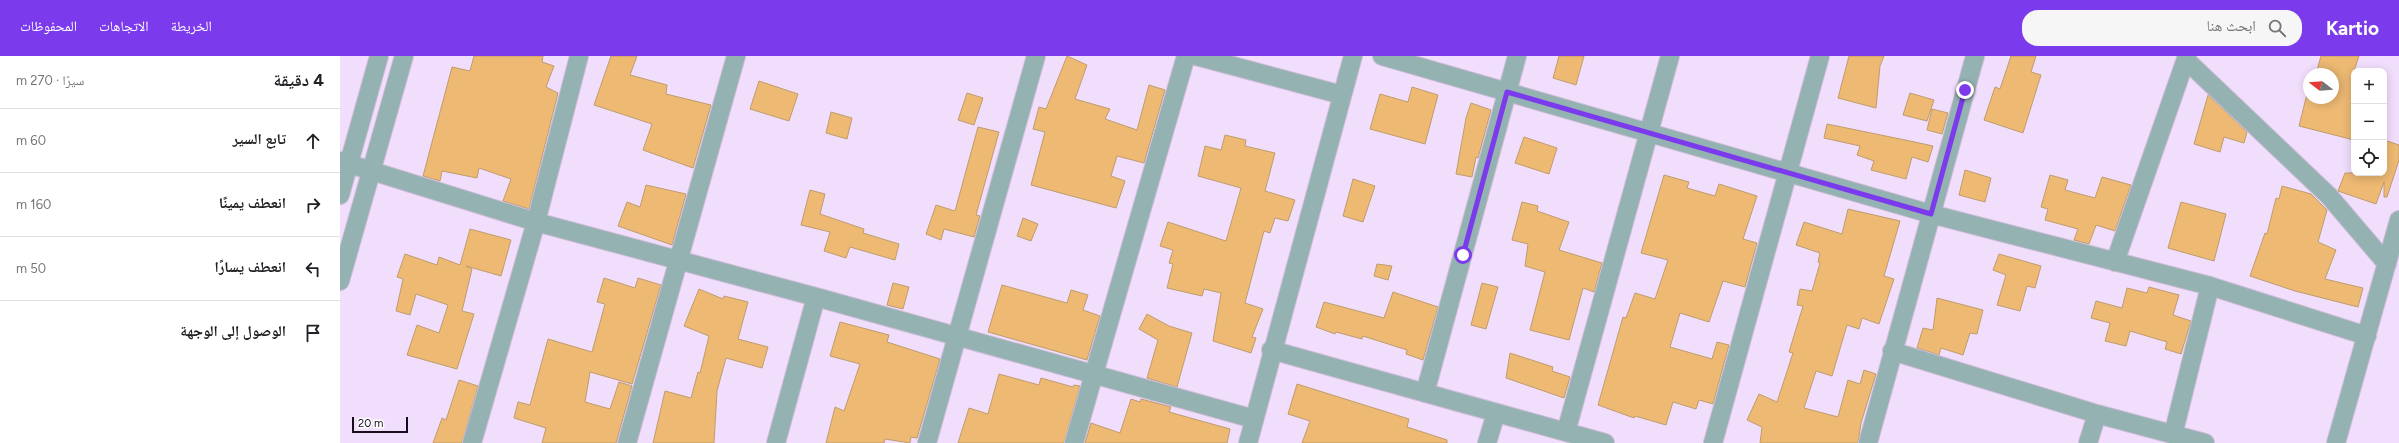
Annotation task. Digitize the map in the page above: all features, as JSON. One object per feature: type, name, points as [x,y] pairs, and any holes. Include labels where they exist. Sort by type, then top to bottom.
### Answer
[{"type":"street","points":[[340,195],[344,162],[379,56]]},
{"type":"street","points":[[340,281],[370,170],[404,56]]},
{"type":"street","points":[[472,443],[536,222],[579,56]]},
{"type":"street","points":[[627,443],[677,259],[736,56]]},
{"type":"street","points":[[927,443],[958,338],[1036,56]]},
{"type":"street","points":[[1074,443],[1186,56]]},
{"type":"street","points":[[1196,56],[1342,95]]},
{"type":"street","points":[[1248,443],[1271,350],[1353,56]]},
{"type":"street","points":[[1382,56],[1931,214],[2210,286],[2367,336]]},
{"type":"street","points":[[1425,393],[1517,56]]},
{"type":"street","points":[[1566,432],[1670,56]]},
{"type":"street","points":[[1713,443],[1820,56]]},
{"type":"street","points":[[1868,443],[1892,351],[1975,56]]},
{"type":"street","points":[[2115,262],[2186,58],[2329,196],[2387,264]]},
{"type":"street","points":[[344,162],[536,222],[816,297],[1093,376],[1254,419]]},
{"type":"street","points":[[2336,443],[2399,220]]},
{"type":"street","points":[[2173,435],[2210,286]]},
{"type":"street","points":[[776,443],[816,297]]},
{"type":"street","points":[[1271,350],[1605,443]]},
{"type":"street","points":[[1892,351],[2097,414],[2204,443]]},
{"type":"street","points":[[1487,443],[1496,413]]},
{"type":"street","points":[[2088,443],[2097,414]]},
{"type":"building","points":[[474,56],[543,56],[542,62],[554,66],[546,87],[558,93],[529,209],[503,201],[511,179],[479,168],[477,178],[442,171],[440,181],[423,176],[452,67],[470,71]]},
{"type":"building","points":[[611,56],[637,56],[630,75],[667,85],[666,94],[711,105],[693,168],[643,150],[652,124],[594,105]]},
{"type":"building","points":[[1067,56],[1087,65],[1075,99],[1110,109],[1105,119],[1137,130],[1149,85],[1165,90],[1144,163],[1117,156],[1111,176],[1125,181],[1116,208],[1031,185],[1045,132],[1033,129],[1039,107],[1046,109]]},
{"type":"building","points":[[1559,56],[1584,56],[1576,85],[1553,78]]},
{"type":"building","points":[[1849,56],[1884,56],[1880,66],[1876,108],[1838,98]]},
{"type":"building","points":[[2011,56],[2036,56],[2031,72],[2041,75],[2023,133],[1984,120],[1995,87],[2000,89]]},
{"type":"building","points":[[2321,56],[2359,56],[2355,68],[2351,68],[2351,139],[2299,126],[2304,104],[2339,104],[2339,68],[2318,68]]},
{"type":"building","points":[[759,81],[798,94],[789,121],[750,109]]},
{"type":"building","points":[[1412,87],[1438,95],[1425,144],[1370,129],[1380,94],[1408,102]]},
{"type":"building","points":[[967,93],[983,98],[974,125],[958,120]]},
{"type":"building","points":[[1910,93],[1934,100],[1927,121],[1903,115]]},
{"type":"building","points":[[2208,95],[2247,132],[2244,143],[2224,137],[2220,152],[2194,144]]},
{"type":"building","points":[[1471,103],[1491,110],[1478,158],[1476,157],[1472,177],[1456,174],[1466,118]]},
{"type":"building","points":[[1932,109],[1948,113],[1942,134],[1927,130]]},
{"type":"building","points":[[831,112],[852,118],[847,139],[826,133]]},
{"type":"building","points":[[1827,124],[1933,146],[1928,162],[1912,157],[1906,179],[1871,170],[1874,161],[1857,155],[1860,146],[1824,138]]},
{"type":"building","points":[[978,127],[999,132],[976,215],[980,216],[974,237],[944,229],[941,240],[926,234],[936,205],[955,211]]},
{"type":"building","points":[[1225,135],[1246,140],[1245,146],[1275,153],[1265,191],[1295,200],[1288,221],[1275,218],[1270,233],[1264,231],[1245,303],[1263,309],[1252,337],[1256,338],[1251,353],[1213,341],[1221,293],[1204,289],[1202,296],[1167,288],[1173,264],[1169,263],[1173,250],[1160,246],[1168,222],[1226,241],[1241,188],[1198,176],[1205,146],[1221,150]]},
{"type":"building","points":[[1524,137],[1557,148],[1549,174],[1515,163]]},
{"type":"building","points":[[2387,141],[2399,145],[2399,160],[2387,197],[2384,197],[2384,182],[2376,204],[2338,191],[2345,173],[2351,173],[2351,176],[2387,176]]},
{"type":"building","points":[[1965,170],[1991,178],[1985,202],[1959,195]]},
{"type":"building","points":[[1664,175],[1689,182],[1687,188],[1715,196],[1719,184],[1757,196],[1743,239],[1757,243],[1745,287],[1723,281],[1709,322],[1680,313],[1670,347],[1712,359],[1717,342],[1729,345],[1713,404],[1699,400],[1696,409],[1673,402],[1666,425],[1635,416],[1634,418],[1598,405],[1623,317],[1626,318],[1635,293],[1655,299],[1668,260],[1641,253]]},
{"type":"building","points":[[2050,175],[2068,180],[2065,190],[2095,198],[2102,177],[2131,185],[2115,231],[2096,225],[2089,244],[2074,240],[2078,229],[2045,220],[2048,209],[2041,207]]},
{"type":"building","points":[[1353,179],[1375,186],[1363,222],[1343,216]]},
{"type":"building","points":[[646,185],[686,194],[672,245],[618,226],[627,202],[640,207]]},
{"type":"building","points":[[2282,186],[2311,194],[2327,210],[2318,242],[2336,250],[2325,279],[2363,288],[2358,307],[2295,291],[2250,276],[2265,233],[2267,234],[2276,198],[2279,199]]},
{"type":"building","points":[[810,190],[825,194],[820,214],[864,229],[863,233],[899,244],[895,260],[850,247],[846,258],[824,251],[830,232],[801,225]]},
{"type":"building","points":[[1522,202],[1538,206],[1537,211],[1569,222],[1559,250],[1602,263],[1594,292],[1583,288],[1569,340],[1530,330],[1545,272],[1525,266],[1528,244],[1512,240]]},
{"type":"building","points":[[2181,202],[2226,214],[2214,261],[2168,248]]},
{"type":"building","points":[[1848,209],[1900,221],[1884,276],[1894,279],[1879,324],[1862,318],[1859,329],[1847,325],[1832,376],[1816,371],[1804,408],[1838,417],[1848,380],[1860,384],[1864,370],[1876,374],[1861,423],[1858,443],[1760,443],[1762,427],[1747,420],[1759,394],[1777,402],[1793,353],[1789,352],[1803,306],[1797,305],[1800,289],[1812,291],[1820,263],[1818,262],[1820,253],[1796,245],[1804,222],[1842,234]]},
{"type":"building","points":[[1023,218],[1038,224],[1031,241],[1017,236]]},
{"type":"building","points":[[470,229],[511,240],[501,276],[466,266],[472,269],[462,311],[474,314],[457,369],[407,355],[417,325],[439,333],[448,305],[416,294],[410,315],[396,311],[403,279],[397,277],[405,254],[437,265],[439,257],[460,265]]},
{"type":"building","points":[[1999,254],[2041,266],[2035,288],[2027,286],[2020,311],[1997,305],[2006,275],[1993,270]]},
{"type":"building","points":[[1377,264],[1392,266],[1388,280],[1374,276]]},
{"type":"building","points":[[604,278],[635,288],[638,278],[661,285],[632,384],[590,372],[585,402],[610,409],[619,382],[632,386],[616,443],[542,443],[546,428],[514,418],[518,402],[530,405],[548,339],[592,352],[605,304],[597,302]]},
{"type":"building","points":[[893,283],[909,287],[903,309],[887,305]]},
{"type":"building","points":[[1482,283],[1498,287],[1486,329],[1471,325]]},
{"type":"building","points":[[1002,285],[1067,303],[1071,290],[1088,295],[1083,310],[1100,316],[1087,360],[988,332]]},
{"type":"building","points":[[2149,287],[2179,295],[2173,315],[2191,321],[2181,354],[2165,349],[2167,342],[2130,331],[2126,346],[2105,341],[2110,323],[2091,318],[2096,301],[2122,308],[2127,288],[2147,293]]},
{"type":"building","points":[[699,289],[723,299],[724,296],[748,302],[738,339],[768,347],[762,368],[726,358],[717,391],[714,443],[653,443],[665,391],[691,398],[698,372],[700,373],[709,336],[684,326]]},
{"type":"building","points":[[1393,292],[1438,307],[1423,360],[1406,354],[1407,350],[1363,336],[1362,339],[1336,332],[1335,334],[1316,327],[1324,302],[1384,318]]},
{"type":"building","points":[[1937,298],[1983,310],[1977,334],[1970,333],[1963,355],[1941,348],[1939,355],[1917,348],[1923,328],[1933,330]]},
{"type":"building","points":[[1147,314],[1169,326],[1192,333],[1177,387],[1147,378],[1158,340],[1139,329]]},
{"type":"building","points":[[840,322],[889,335],[887,342],[940,359],[917,438],[911,437],[910,443],[885,439],[884,443],[826,443],[835,407],[844,411],[860,364],[830,356]]},
{"type":"building","points":[[1510,353],[1553,367],[1552,371],[1570,377],[1564,398],[1506,378]]},
{"type":"building","points":[[999,374],[1039,385],[1041,378],[1073,387],[1074,385],[1080,386],[1064,443],[958,443],[969,408],[988,414]]},
{"type":"building","points":[[459,380],[478,386],[462,443],[433,443],[442,418],[446,420]]},
{"type":"building","points":[[1297,384],[1409,419],[1407,427],[1447,440],[1447,443],[1302,443],[1310,421],[1288,414]]},
{"type":"building","points":[[1131,399],[1140,402],[1141,399],[1171,407],[1169,412],[1230,429],[1227,443],[1085,443],[1091,423],[1120,433]]},
{"type":"route","points":[[1463,255],[1507,92],[1931,214],[1965,90]]}]
